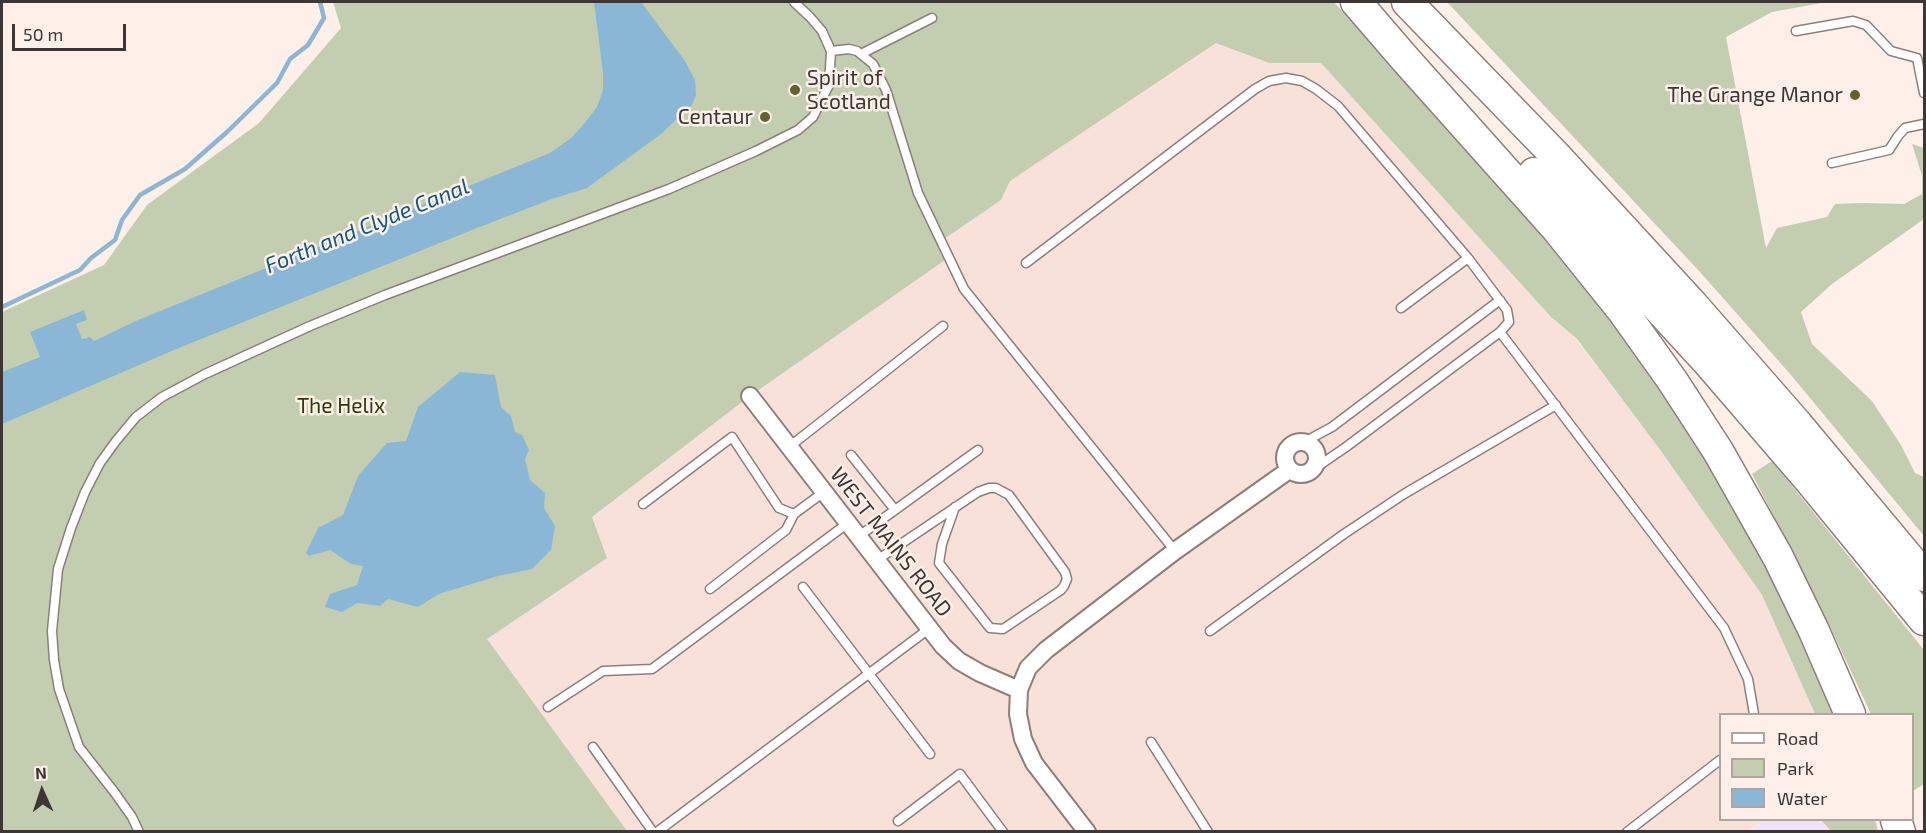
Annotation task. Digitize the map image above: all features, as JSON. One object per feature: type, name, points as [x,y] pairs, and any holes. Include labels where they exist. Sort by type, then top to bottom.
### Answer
[{"type":"highway","points":[[1356,2],[1564,237],[1616,302],[1672,380],[1718,451],[1778,557],[1814,631],[1850,713]]},
{"type":"highway","points":[[1370,2],[1564,204],[1666,316],[1811,482],[1924,620]]},
{"type":"highway","points":[[1407,2],[1556,155],[1693,305],[1812,441],[1924,576]]},
{"type":"street","name":"WEST MAINS ROAD","points":[[750,396],[944,646],[959,661],[1019,690]]},
{"type":"street","points":[[1296,442],[1304,442],[1312,446],[1316,452],[1316,463],[1311,471],[1300,475],[1289,470],[1284,459],[1287,448],[1296,442]]},
{"type":"street","points":[[1087,831],[1034,764],[1023,739],[1018,714],[1019,690],[1028,668],[1046,650],[1175,551],[1289,470]]},
{"type":"lane","points":[[138,831],[132,817],[79,747],[59,689],[52,631],[57,569],[78,510],[100,463],[136,417],[162,397],[310,326],[385,295],[669,189],[798,130],[813,117],[829,85],[831,51],[822,31],[794,2]]},
{"type":"lane","points":[[861,54],[932,18]]},
{"type":"lane","points":[[1796,31],[1853,21],[1866,25],[1891,51],[1917,57],[1924,93]]},
{"type":"lane","points":[[831,51],[849,49],[861,54],[873,64],[883,83],[918,193],[964,289],[1175,551]]},
{"type":"lane","points":[[1026,263],[1255,89],[1269,81],[1286,78],[1302,81],[1316,89],[1338,106],[1468,258],[1500,300],[1509,316],[1506,327],[1500,332],[1311,471]]},
{"type":"lane","points":[[1832,163],[1889,150],[1905,128],[1924,124]]},
{"type":"lane","points":[[1401,308],[1468,258]]},
{"type":"lane","points":[[1304,442],[1332,427],[1500,300]]},
{"type":"lane","points":[[789,447],[943,326]]},
{"type":"lane","points":[[1500,332],[1724,628],[1748,679],[1754,713]]},
{"type":"lane","points":[[1210,631],[1344,534],[1404,494],[1556,405]]},
{"type":"lane","points":[[643,504],[732,437],[779,508],[794,514]]},
{"type":"lane","points":[[859,536],[978,450]]},
{"type":"lane","points":[[851,455],[895,510]]},
{"type":"lane","points":[[877,560],[978,492],[996,488],[1009,495],[1065,572],[1067,579],[1061,590],[1003,629],[990,628],[939,563],[942,544],[956,507]]},
{"type":"lane","points":[[710,589],[786,530],[794,514],[824,492]]},
{"type":"lane","points":[[548,707],[603,670],[652,669],[848,523]]},
{"type":"lane","points":[[803,587],[930,754]]},
{"type":"lane","points":[[593,747],[655,831],[930,628]]},
{"type":"lane","points":[[1151,742],[1208,831]]},
{"type":"lane","points":[[1627,831],[1719,761]]},
{"type":"lane","points":[[898,821],[960,774],[1004,831]]},
{"type":"shaded area","points":[[1216,43],[1269,63],[1321,63],[1551,317],[1576,339],[1661,451],[1762,595],[1815,713],[1719,713],[1719,821],[1763,821],[1748,831],[627,831],[486,639],[607,558],[592,517],[750,396],[944,260],[937,244],[1001,200],[1010,181]]},
{"type":"shaded area","points":[[1763,821],[1822,821],[1831,831],[1748,832]]},
{"type":"green space","name":"The Helix","points":[[333,2],[1334,2],[1575,270],[1698,438],[1772,563],[1840,713],[1815,713],[1762,595],[1661,451],[1577,339],[1551,317],[1321,63],[1269,63],[1216,43],[1010,181],[1001,200],[937,244],[945,260],[750,396],[592,517],[607,558],[487,639],[627,831],[2,831],[2,312],[104,265],[147,205],[259,123],[341,28]]},
{"type":"green space","points":[[1447,2],[1827,2],[1772,12],[1726,37],[1766,248],[1777,228],[1827,217],[1835,204],[1904,204],[1922,194],[1922,176],[1912,144],[1924,148],[1924,219],[1832,284],[1801,312],[1812,344],[1872,401],[1901,445],[1915,473],[1924,477],[1924,536],[1791,375],[1700,272]]},
{"type":"green space","points":[[1772,461],[1924,650],[1924,784],[1914,790],[1914,713],[1871,713],[1828,622],[1752,474]]},
{"type":"green space","points":[[1822,821],[1875,821],[1878,831],[1831,831]]},
{"type":"water","points":[[594,2],[641,2],[685,61],[695,80],[696,95],[692,105],[661,134],[587,188],[477,228],[174,350],[2,424],[2,372],[40,357],[30,332],[84,310],[87,320],[76,324],[82,339],[90,337],[94,341],[138,320],[550,153],[571,138],[584,124],[597,107],[603,90]]},
{"type":"water","points":[[460,372],[495,375],[501,407],[511,416],[515,432],[522,435],[529,450],[525,459],[530,480],[545,493],[544,508],[555,526],[551,550],[532,569],[498,576],[439,594],[418,607],[388,599],[380,606],[357,603],[342,612],[325,607],[330,594],[357,585],[363,566],[351,564],[330,550],[309,556],[306,553],[318,528],[343,515],[358,476],[387,443],[406,441],[418,407]]},
{"type":"waterway","points":[[2,307],[80,270],[91,258],[115,240],[122,220],[140,195],[185,169],[277,83],[290,59],[308,45],[324,18],[320,2]]},
{"type":"place","name":"Spirit of Scotland","points":[[795,90]]},
{"type":"place","name":"The Grange Manor","points":[[1855,95]]},
{"type":"place","name":"Centaur","points":[[765,117]]},
{"type":"water label","name":"Forth and Clyde Canal","points":[[367,226]]}]
